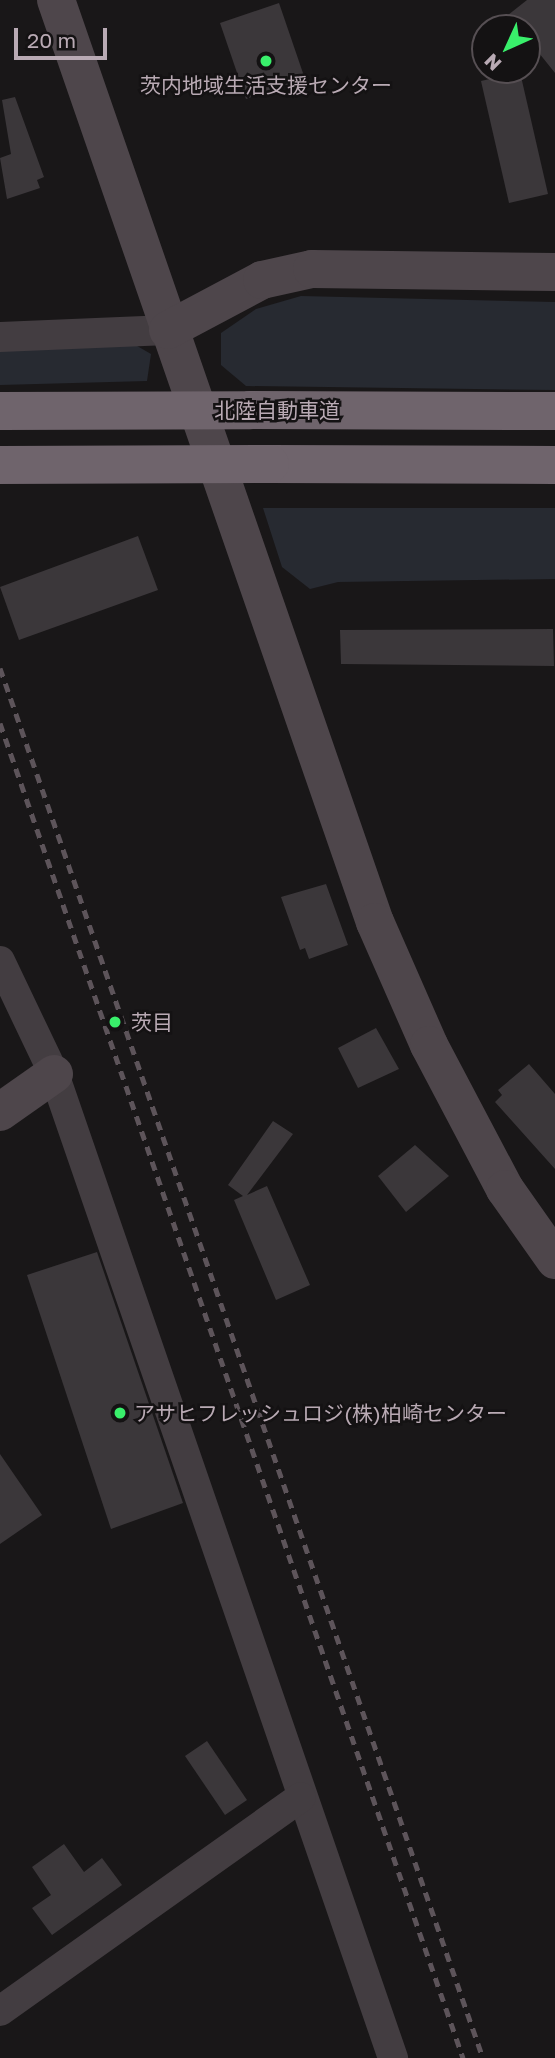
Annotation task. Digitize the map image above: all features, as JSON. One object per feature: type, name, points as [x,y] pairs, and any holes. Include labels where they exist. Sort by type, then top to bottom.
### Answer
[{"type":"highway","name":"北陸自動車道","points":[[0,411],[555,411]]},
{"type":"highway","points":[[0,465],[555,465]]},
{"type":"street","points":[[56,0],[167,330],[375,922],[429,1045],[499,1177],[555,1260]]},
{"type":"street","points":[[0,337],[167,330],[262,280],[312,269],[555,272]]},
{"type":"street","points":[[0,961],[54,1074],[393,2058]]},
{"type":"street","points":[[0,1112],[54,1074]]},
{"type":"street","points":[[0,2011],[301,1797]]},
{"type":"shaded area","points":[[301,296],[555,302],[555,390],[246,386],[221,365],[221,333],[256,309]]},
{"type":"shaded area","points":[[132,343],[151,354],[147,381],[0,385],[0,344]]},
{"type":"shaded area","points":[[263,508],[555,508],[555,579],[338,582],[310,589],[282,567]]},
{"type":"building","points":[[527,0],[555,0],[555,73],[541,56],[541,14],[509,14]]},
{"type":"building","name":"茨内地域生活支援センター","points":[[279,3],[305,79],[246,99],[220,23]]},
{"type":"building","points":[[482,84],[523,84],[548,194],[509,203]]},
{"type":"building","points":[[15,97],[44,177],[37,180],[40,188],[7,199],[0,158],[11,154],[2,100]]},
{"type":"building","points":[[138,536],[158,590],[19,640],[0,587]]},
{"type":"building","points":[[553,629],[554,666],[341,664],[340,630]]},
{"type":"building","points":[[326,884],[348,945],[309,959],[305,948],[300,950],[281,897]]},
{"type":"building","points":[[376,1028],[399,1069],[358,1088],[338,1048]]},
{"type":"building","points":[[529,1064],[555,1094],[555,1169],[495,1102],[502,1095],[498,1090]]},
{"type":"building","points":[[273,1121],[293,1134],[247,1195],[267,1186],[310,1285],[276,1300],[234,1200],[243,1196],[228,1185]]},
{"type":"building","points":[[415,1145],[449,1176],[406,1212],[378,1176]]},
{"type":"building","name":"アサヒフレッシュロジ(株)柏崎センター","points":[[97,1252],[183,1503],[111,1529],[27,1275]]},
{"type":"building","points":[[0,1454],[42,1515],[0,1544]]},
{"type":"building","points":[[207,1741],[247,1800],[225,1815],[185,1756]]},
{"type":"building","points":[[64,1844],[84,1872],[102,1858],[122,1885],[52,1935],[32,1908],[51,1895],[32,1867]]},
{"type":"railway","points":[[0,668],[483,2058]]},
{"type":"railway","points":[[0,723],[463,2058]]},
{"type":"place","name":"茨内地域生活支援センター","points":[[266,61]]},
{"type":"place","name":"茨目","points":[[115,1022]]},
{"type":"place","name":"アサヒフレッシュロジ(株)柏崎センター","points":[[120,1413]]}]
